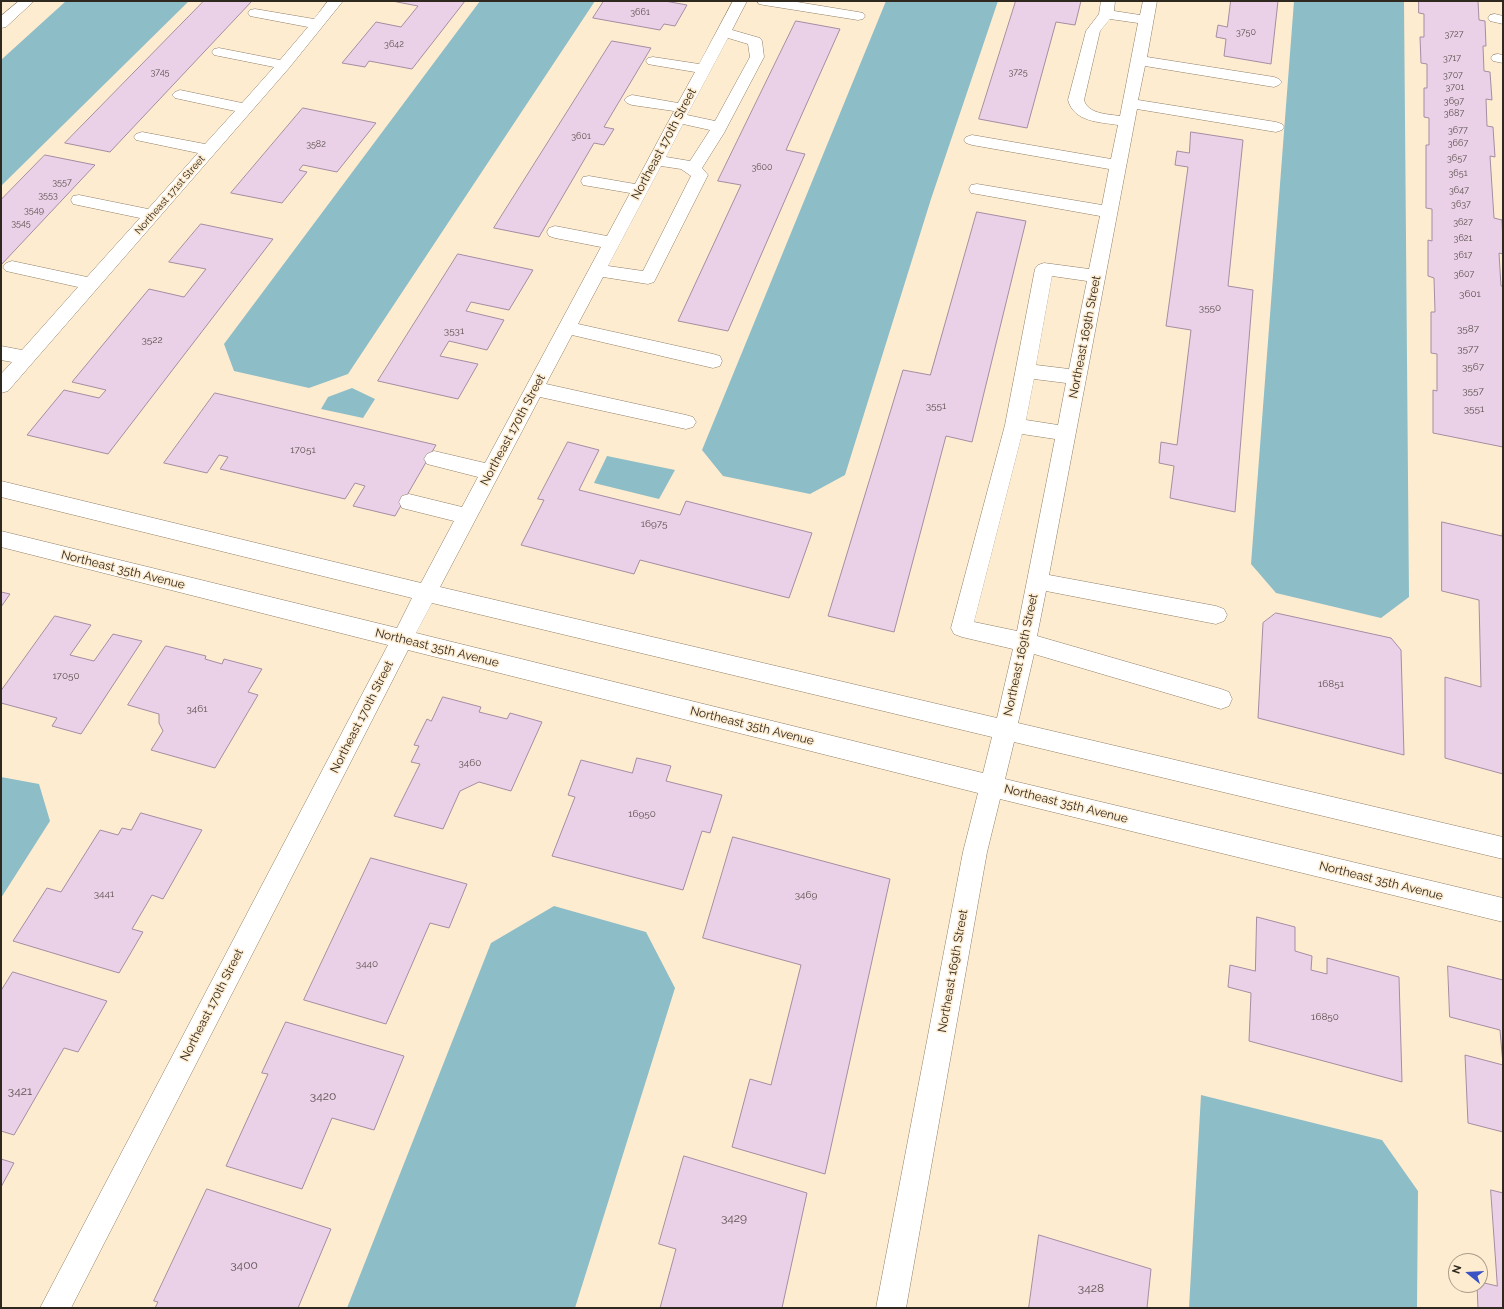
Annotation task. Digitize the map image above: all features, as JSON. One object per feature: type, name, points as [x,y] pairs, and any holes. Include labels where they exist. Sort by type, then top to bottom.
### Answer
[{"type":"street","points":[[1,24],[27,1]]},
{"type":"street","name":"Northeast 171st Street","points":[[1,386],[284,64],[336,1]]},
{"type":"street","name":"Northeast 170th Street","points":[[55,1308],[426,592],[740,1]]},
{"type":"street","points":[[764,1],[858,16]]},
{"type":"street","name":"Northeast 169th Street","points":[[891,1308],[975,852],[1018,679],[1150,1]]},
{"type":"street","points":[[1126,122],[1088,114],[1078,107],[1076,100],[1093,31],[1107,8],[1146,20]]},
{"type":"street","points":[[255,14],[318,24]]},
{"type":"street","points":[[693,170],[719,127],[757,57],[755,41],[724,32]]},
{"type":"street","points":[[219,52],[284,64]]},
{"type":"street","points":[[654,60],[704,69]]},
{"type":"street","points":[[1138,60],[1274,82]]},
{"type":"street","points":[[180,94],[245,108]]},
{"type":"street","points":[[632,100],[681,113],[719,127]]},
{"type":"street","points":[[1130,103],[1276,127]]},
{"type":"street","points":[[142,137],[208,150]]},
{"type":"street","points":[[972,140],[1118,165]]},
{"type":"street","points":[[598,270],[648,278],[700,175],[686,165],[656,160]]},
{"type":"street","points":[[589,181],[640,190]]},
{"type":"street","points":[[977,189],[1109,212]]},
{"type":"street","points":[[79,200],[152,215]]},
{"type":"street","points":[[555,232],[612,243]]},
{"type":"street","points":[[12,267],[92,284]]},
{"type":"street","points":[[1097,276],[1044,269],[1015,425],[962,628],[1025,642],[1221,699]]},
{"type":"street","points":[[567,328],[713,361]]},
{"type":"street","points":[[1,353],[26,358]]},
{"type":"street","points":[[1026,371],[1077,377]]},
{"type":"street","points":[[534,389],[686,422]]},
{"type":"street","points":[[1015,425],[1066,434]]},
{"type":"street","points":[[434,459],[491,472]]},
{"type":"street","points":[[1,489],[426,592],[1503,848]]},
{"type":"street","points":[[409,502],[467,516]]},
{"type":"street","name":"Northeast 35th Avenue","points":[[1,539],[991,786],[1503,910]]},
{"type":"street","points":[[1037,580],[1216,615]]},
{"type":"water","points":[[66,1],[189,1],[1,186],[1,60]]},
{"type":"water","points":[[480,1],[595,1],[348,374],[309,388],[234,371],[224,344]]},
{"type":"water","points":[[886,1],[998,1],[931,199],[845,475],[810,494],[723,476],[702,450]]},
{"type":"water","points":[[1294,1],[1404,1],[1409,597],[1381,618],[1276,593],[1251,564]]},
{"type":"water","points":[[352,388],[375,399],[363,418],[321,409],[328,397]]},
{"type":"water","points":[[607,456],[675,470],[659,499],[594,483]]},
{"type":"water","points":[[1,777],[39,784],[50,821],[1,898]]},
{"type":"water","points":[[554,906],[646,932],[675,988],[575,1308],[347,1308],[491,943]]},
{"type":"water","points":[[1201,1095],[1382,1140],[1418,1191],[1417,1308],[1189,1308]]},
{"type":"building","points":[[204,1],[252,1],[110,152],[65,143]]},
{"type":"building","points":[[392,1],[465,1],[412,69],[369,61],[365,67],[342,63],[376,22],[401,27],[418,6]]},
{"type":"building","points":[[604,1],[665,1],[687,5],[675,26],[664,24],[660,30],[593,18]]},
{"type":"building","points":[[1016,1],[1081,1],[1075,25],[1056,22],[1027,128],[979,119]]},
{"type":"building","points":[[1231,1],[1278,1],[1271,64],[1224,56],[1226,39],[1216,37],[1218,25],[1227,27]]},
{"type":"building","points":[[1419,1],[1478,1],[1479,20],[1485,21],[1486,46],[1483,46],[1484,71],[1490,72],[1492,100],[1486,99],[1487,126],[1493,127],[1495,157],[1490,156],[1494,218],[1502,220],[1503,254],[1499,253],[1501,286],[1503,286],[1503,447],[1433,433],[1433,390],[1437,391],[1437,354],[1431,353],[1431,312],[1435,312],[1434,278],[1428,276],[1428,240],[1432,241],[1432,209],[1426,208],[1426,145],[1429,145],[1429,118],[1424,117],[1424,88],[1427,88],[1427,64],[1421,63],[1420,37],[1424,37],[1424,14],[1419,13]]},
{"type":"building","points":[[796,21],[840,29],[786,150],[805,154],[728,331],[678,321],[741,185],[718,181]]},
{"type":"building","points":[[612,41],[651,48],[604,127],[614,129],[604,145],[594,143],[539,237],[494,228]]},
{"type":"building","points":[[303,108],[376,123],[337,172],[303,165],[299,170],[307,172],[282,203],[231,193]]},
{"type":"building","points":[[1191,132],[1243,140],[1228,286],[1253,290],[1235,512],[1170,498],[1174,466],[1159,463],[1161,442],[1177,445],[1191,330],[1166,326],[1188,167],[1175,165],[1177,151],[1189,153]]},
{"type":"building","points":[[45,155],[95,165],[1,265],[1,200]]},
{"type":"building","points":[[977,212],[1026,221],[972,442],[946,436],[894,632],[828,616],[903,370],[930,375]]},
{"type":"building","points":[[201,224],[273,239],[108,454],[27,435],[64,390],[99,398],[106,390],[72,382],[149,289],[184,297],[206,269],[169,262]]},
{"type":"building","points":[[458,254],[533,270],[509,310],[471,302],[466,311],[504,320],[487,350],[449,341],[440,356],[478,364],[458,399],[378,381]]},
{"type":"building","points":[[215,393],[436,445],[395,516],[353,506],[365,486],[355,483],[345,499],[220,469],[228,457],[219,455],[207,473],[164,463]]},
{"type":"building","points":[[568,442],[599,450],[579,490],[680,515],[686,501],[812,533],[789,598],[640,560],[634,574],[521,545],[544,500],[538,499]]},
{"type":"building","points":[[1442,522],[1502,536],[1503,527],[1503,774],[1445,758],[1445,677],[1481,687],[1479,600],[1442,591]]},
{"type":"building","points":[[1,592],[10,594],[1,607]]},
{"type":"building","points":[[1276,613],[1391,638],[1401,650],[1404,755],[1258,718],[1263,623]]},
{"type":"building","points":[[55,616],[91,625],[70,655],[94,661],[113,634],[142,641],[81,734],[52,726],[57,718],[1,703],[1,691]]},
{"type":"building","points":[[166,646],[206,656],[205,659],[222,664],[224,659],[262,669],[248,692],[258,695],[215,768],[151,750],[163,731],[159,723],[159,714],[128,705]]},
{"type":"building","points":[[443,697],[481,707],[479,712],[507,719],[510,713],[542,722],[511,791],[479,782],[460,791],[443,829],[394,816],[420,764],[411,762],[419,746],[414,745],[427,719],[431,721]]},
{"type":"building","points":[[637,758],[671,766],[666,781],[722,795],[710,833],[702,831],[683,890],[552,856],[575,797],[568,795],[581,760],[632,773]]},
{"type":"building","points":[[141,813],[202,830],[163,899],[152,895],[132,929],[143,932],[119,973],[13,941],[47,888],[61,892],[100,830],[118,835],[122,828],[131,830]]},
{"type":"building","points":[[733,837],[890,879],[825,1174],[732,1147],[750,1079],[771,1085],[801,965],[703,938]]},
{"type":"building","points":[[371,858],[467,884],[449,928],[430,923],[386,1024],[304,1000]]},
{"type":"building","points":[[1257,917],[1295,927],[1295,951],[1312,956],[1311,970],[1327,974],[1327,958],[1399,977],[1402,1082],[1249,1041],[1251,993],[1228,987],[1230,965],[1255,971]]},
{"type":"building","points":[[1448,966],[1503,980],[1503,1065],[1500,1030],[1450,1017]]},
{"type":"building","points":[[13,972],[107,1001],[78,1052],[64,1048],[14,1135],[1,1131],[1,991]]},
{"type":"building","points":[[286,1022],[404,1056],[374,1130],[332,1118],[302,1189],[226,1166],[268,1074],[262,1073]]},
{"type":"building","points":[[1465,1055],[1503,1065],[1503,1132],[1468,1123]]},
{"type":"building","points":[[684,1156],[807,1193],[782,1308],[660,1308],[676,1249],[659,1244]]},
{"type":"building","points":[[1,1159],[14,1163],[1,1187]]},
{"type":"building","points":[[207,1189],[331,1229],[298,1308],[155,1308],[158,1302],[154,1301]]},
{"type":"building","points":[[1491,1190],[1503,1193],[1503,1308],[1478,1308],[1477,1293],[1488,1293],[1488,1284],[1497,1286]]},
{"type":"building","points":[[1039,1235],[1151,1269],[1147,1308],[1029,1308]]}]
